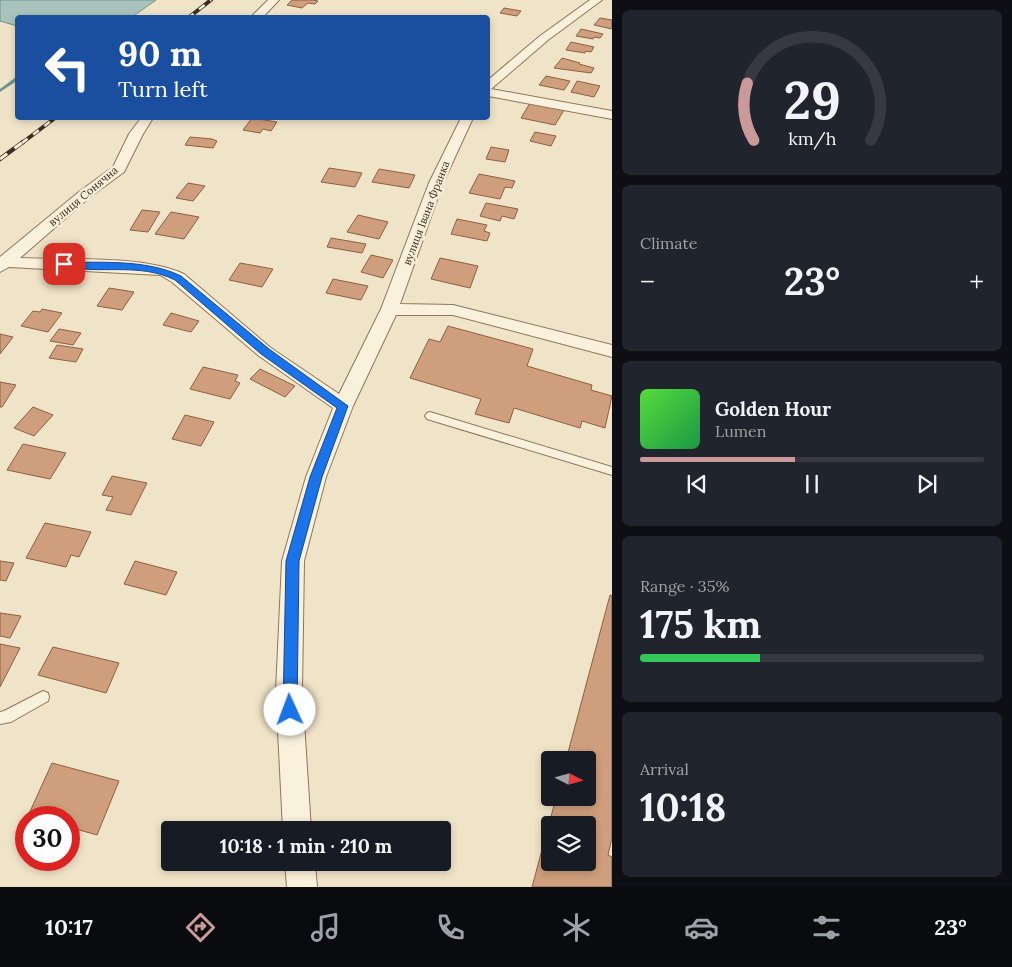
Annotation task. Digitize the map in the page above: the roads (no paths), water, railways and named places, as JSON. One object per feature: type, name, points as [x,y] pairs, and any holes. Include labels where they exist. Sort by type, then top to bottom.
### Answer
[{"type":"street","points":[[258,15],[274,0]]},
{"type":"street","points":[[490,84],[544,38],[597,0]]},
{"type":"street","points":[[490,92],[612,115]]},
{"type":"street","name":"вулиця Сонячна","points":[[2,264],[85,194],[118,169],[136,134],[146,120]]},
{"type":"street","name":"вулиця Івана Франка","points":[[296,821],[289,691],[293,561],[316,477],[343,406],[390,309],[436,183],[466,120]]},
{"type":"street","points":[[2,264],[143,268],[164,271],[178,278],[265,352],[343,406]]},
{"type":"street","points":[[390,309],[453,310],[612,352]]},
{"type":"street","points":[[301,871],[302,887]]},
{"type":"lane","points":[[430,416],[612,471]]},
{"type":"lane","points":[[0,718],[6,717],[43,697]]},
{"type":"water","points":[[0,0],[156,0],[135,15],[15,15],[15,25],[0,21]]},
{"type":"waterway","points":[[0,91],[15,80]]},
{"type":"railway","points":[[192,15],[211,0]]},
{"type":"railway","points":[[22,143],[52,120]]},
{"type":"railway","points":[[0,159],[23,142]]}]
